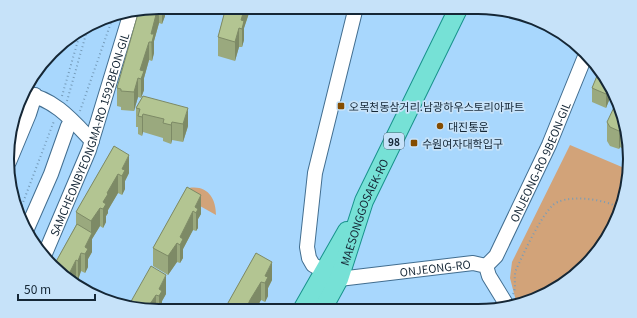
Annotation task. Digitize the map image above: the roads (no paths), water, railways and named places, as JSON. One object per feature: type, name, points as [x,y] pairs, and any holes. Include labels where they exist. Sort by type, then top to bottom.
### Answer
[{"type":"main road","name":"MAESONGGOSAEK-RO","points":[[324,304],[331,275],[364,201],[456,14]]},
{"type":"main road","points":[[307,304],[331,275]]},
{"type":"street","points":[[331,275],[313,265],[309,258],[307,247],[315,173],[354,14]]},
{"type":"street","name":"SAMCHEONBYEONGMA-RO 1592BEON-GIL","points":[[46,250],[92,141],[129,17]]},
{"type":"street","name":"ONJEONG-RO 9BEON-GIL","points":[[486,266],[496,256],[536,173],[584,59]]},
{"type":"street","points":[[14,151],[30,114],[30,94],[48,100],[61,109],[92,141]]},
{"type":"street","points":[[29,224],[51,174],[68,126]]},
{"type":"street","name":"ONJEONG-RO","points":[[331,275],[473,263],[486,266],[489,276],[504,301]]},
{"type":"place","name":"오목천동삼거리.남광하우스토리아파트","points":[[341,106]]},
{"type":"place","name":"대진통운","points":[[440,126]]},
{"type":"place","name":"수원여자대학입구","points":[[414,143]]}]
